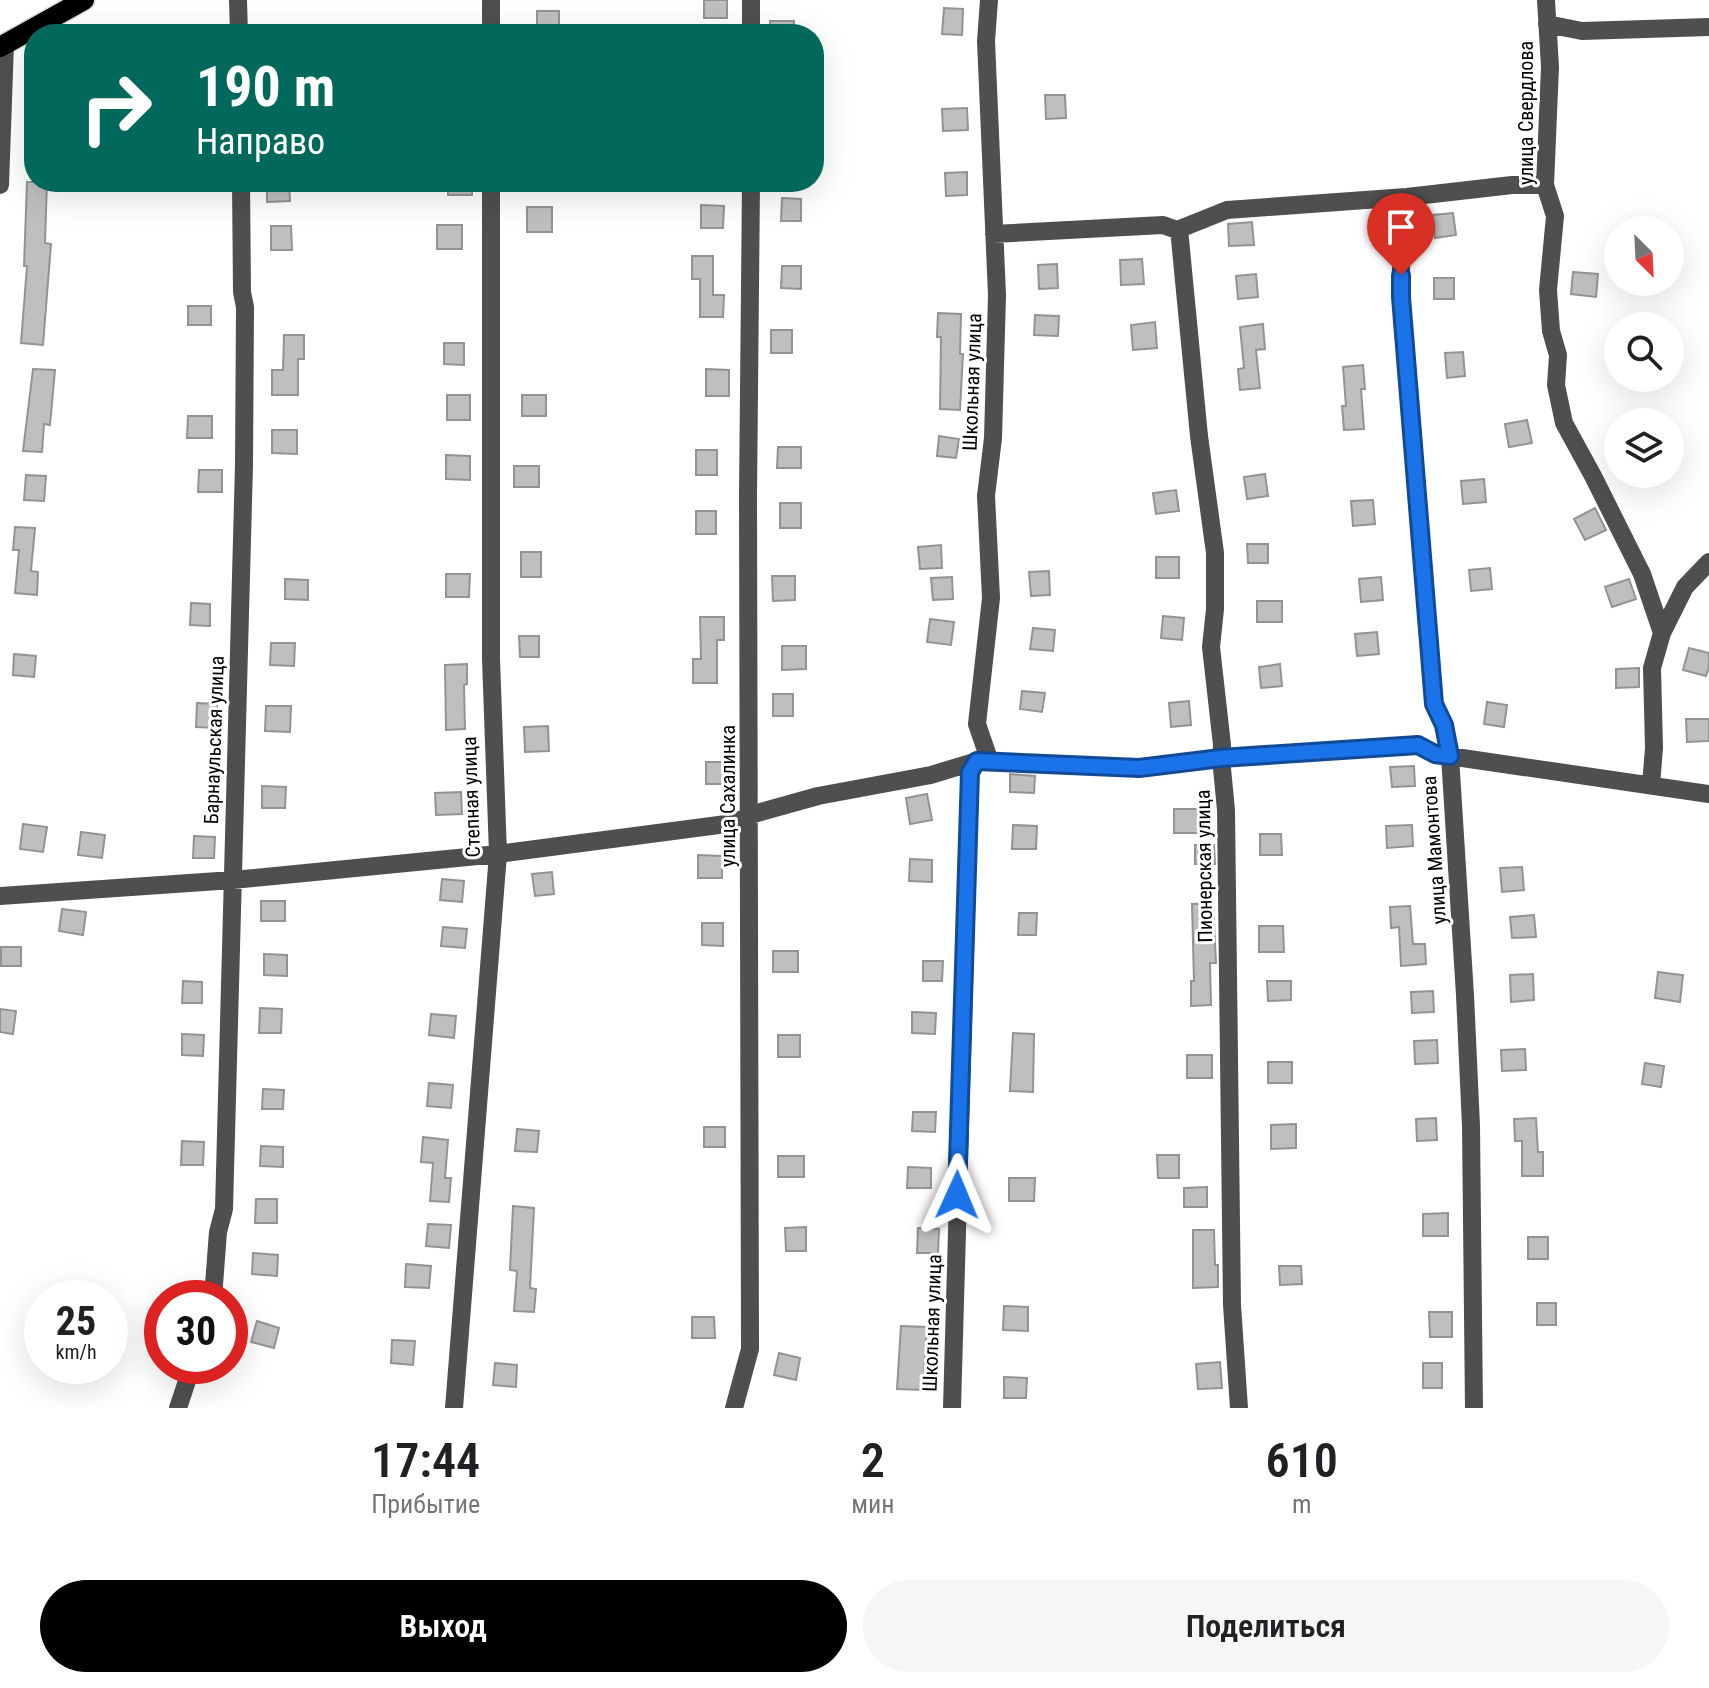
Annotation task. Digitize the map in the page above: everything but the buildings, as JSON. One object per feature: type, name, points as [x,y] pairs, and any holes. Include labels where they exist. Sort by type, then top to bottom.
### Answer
[{"type":"main road","points":[[41,24],[84,0]]},
{"type":"main road","points":[[3,45],[24,33]]},
{"type":"street","points":[[238,0],[239,24]]},
{"type":"street","points":[[491,0],[491,24]]},
{"type":"street","points":[[751,0],[751,24]]},
{"type":"street","name":"Школьная улица","points":[[952,1408],[970,772],[984,761],[977,724],[991,598],[986,496],[993,438],[997,295],[986,41],[989,0]]},
{"type":"street","name":"улица Свердлова","points":[[1546,0],[1550,67],[1545,185],[1555,216],[1548,290],[1551,331],[1558,355],[1556,385],[1564,423],[1642,574],[1662,633]]},
{"type":"street","points":[[1547,24],[1582,31],[1709,27]]},
{"type":"street","points":[[0,185],[3,45]]},
{"type":"street","points":[[994,234],[1163,225],[1177,230],[1227,210],[1407,197],[1512,185],[1545,185]]},
{"type":"street","name":"Барнаульская улица","points":[[214,1280],[218,1232],[224,1209],[244,449],[245,307],[242,292],[241,192]]},
{"type":"street","name":"Степная улица","points":[[454,1408],[498,854],[491,659],[491,192]]},
{"type":"street","name":"улица Сахалинка","points":[[734,1408],[750,1349],[748,496],[751,192]]},
{"type":"street","name":"улица Мамонтова","points":[[1407,197],[1401,232],[1401,297],[1434,704],[1444,725],[1450,756],[1465,995],[1471,1126],[1474,1408]]},
{"type":"street","name":"Пионерская улица","points":[[1179,229],[1199,436],[1215,553],[1211,647],[1226,810],[1232,1305],[1239,1408]]},
{"type":"street","points":[[1651,785],[1654,748],[1652,668],[1662,633],[1685,587],[1709,562]]},
{"type":"street","points":[[0,896],[233,880],[498,854],[734,823],[750,815],[818,796],[931,775],[984,761],[1139,768],[1221,758],[1418,745],[1435,754],[1709,794]]},
{"type":"street","points":[[178,1408],[186,1384]]},
{"type":"route","points":[[957,1195],[970,772],[977,761],[1139,768],[1221,758],[1418,745],[1435,754],[1450,756],[1444,725],[1434,704],[1401,275]]}]
